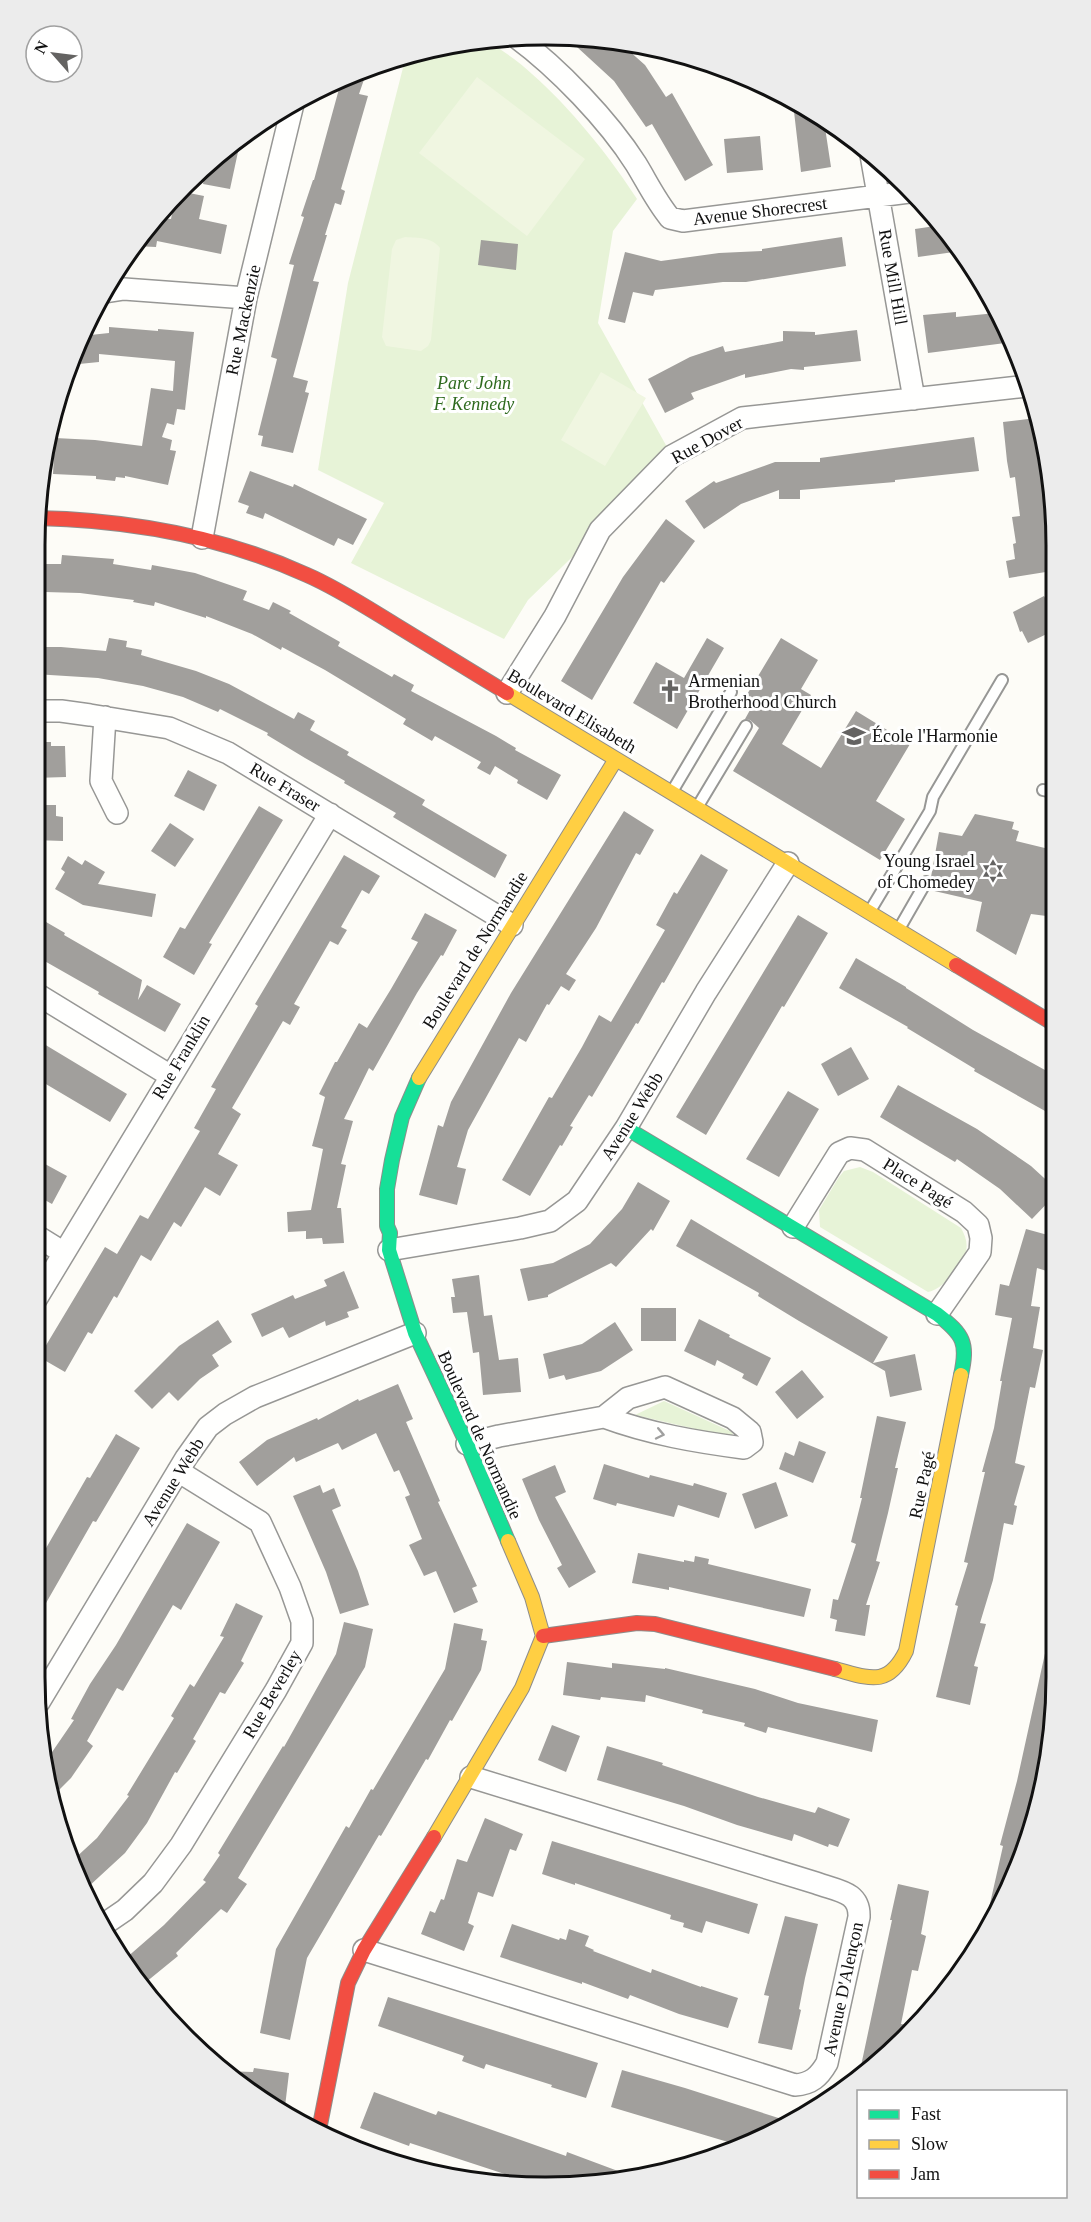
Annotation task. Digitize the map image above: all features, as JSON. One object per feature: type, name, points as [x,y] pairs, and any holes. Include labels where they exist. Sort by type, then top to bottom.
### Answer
[{"type":"street","name":"Avenue Shorecrest","points":[[525,46],[582,97],[635,162],[660,206],[670,218],[683,221],[900,193]]},
{"type":"street","name":"Rue Mackenzie","points":[[202,538],[246,298],[290,115]]},
{"type":"street","name":"Rue Mill Hill","points":[[874,167],[914,399]]},
{"type":"street","points":[[115,290],[124,289],[246,298]]},
{"type":"street","name":"Rue Dover","points":[[507,693],[555,616],[600,530],[672,456],[742,418],[1020,387]]},
{"type":"street","name":"Boulevard Elisabeth","points":[[46,518],[114,521],[202,538],[262,556],[319,581],[369,609],[1046,1019]]},
{"type":"street","name":"Rue Fraser","points":[[45,711],[105,717],[169,728],[228,753],[512,925]]},
{"type":"street","points":[[105,717],[101,782],[117,813]]},
{"type":"street","name":"Boulevard de Normandie","points":[[543,1636],[532,1597],[415,1333],[389,1250],[387,1189],[402,1118],[423,1069],[616,759]]},
{"type":"street","name":"Rue Franklin","points":[[45,1283],[169,1075],[330,814]]},
{"type":"street","name":"Avenue Webb","points":[[389,1250],[550,1221],[577,1201],[626,1128],[706,992],[788,863]]},
{"type":"street","points":[[45,1000],[169,1075]]},
{"type":"street","name":"Rue Pagé","points":[[543,1636],[637,1623],[655,1624],[866,1677],[884,1678],[897,1670],[906,1651],[966,1353],[956,1329],[937,1314],[626,1128]]},
{"type":"street","name":"Place Pagé","points":[[793,1227],[839,1153],[850,1148],[865,1150],[964,1212],[978,1225],[981,1238],[980,1252],[937,1314]]},
{"type":"street","points":[[45,1242],[64,1253]]},
{"type":"street","name":"Avenue Webb","points":[[45,1690],[178,1471],[208,1427],[225,1414],[255,1397],[415,1333]]},
{"type":"street","points":[[466,1444],[604,1417],[628,1398],[665,1387],[733,1418],[750,1432],[752,1442],[744,1448],[704,1443],[633,1428],[604,1417]]},
{"type":"street","name":"Rue Beverley","points":[[109,1921],[125,1910],[153,1882],[181,1845],[264,1710],[302,1643],[302,1621],[293,1595],[260,1522],[178,1471]]},
{"type":"street","points":[[320,2123],[348,1983],[364,1950],[471,1777],[522,1688],[543,1636]]},
{"type":"street","name":"Avenue D'Alençon","points":[[364,1950],[795,2085],[807,2084],[822,2072],[827,2063],[859,1917],[859,1905],[853,1897],[816,1883],[471,1777]]},
{"type":"lane","points":[[869,912],[930,811],[933,797],[1002,680]]},
{"type":"lane","points":[[672,793],[731,692]]},
{"type":"lane","points":[[697,808],[746,726]]},
{"type":"lane","points":[[899,930],[926,882]]},
{"type":"green space","name":"Parc John F. Kennedy","points":[[497,47],[522,65],[575,117],[637,199],[613,231],[598,323],[672,456],[528,600],[504,639],[351,563],[384,503],[318,470],[348,283],[403,66],[416,62]]},
{"type":"green space","points":[[477,77],[585,159],[527,236],[419,153]]},
{"type":"green space","points":[[405,237],[429,240],[440,248],[431,340],[428,346],[421,351],[386,346],[382,337],[392,249],[396,240]]},
{"type":"green space","points":[[601,372],[646,398],[605,466],[561,440]]},
{"type":"green space","points":[[860,1167],[873,1172],[961,1228],[966,1239],[966,1251],[956,1270],[946,1282],[928,1292],[820,1227],[819,1210],[839,1177],[844,1171]]},
{"type":"green space","points":[[664,1401],[733,1434],[730,1437],[635,1415]]},
{"type":"building","points":[[576,46],[631,53],[645,65],[666,97],[672,93],[713,165],[685,181],[652,124],[646,127],[614,81]]},
{"type":"building","points":[[364,79],[359,94],[368,96],[341,189],[345,191],[341,205],[335,203],[325,235],[327,235],[313,281],[319,282],[293,377],[308,381],[305,392],[309,393],[293,453],[261,446],[263,436],[258,435],[277,359],[271,357],[294,265],[289,264],[304,217],[301,216],[314,180],[339,90]]},
{"type":"building","points":[[794,111],[825,130],[831,167],[801,172]]},
{"type":"building","points":[[760,136],[763,170],[727,173],[724,139]]},
{"type":"building","points":[[238,150],[230,189],[203,184],[215,169]]},
{"type":"building","points":[[191,193],[204,196],[199,219],[227,225],[221,254],[157,241],[156,247],[144,246],[166,219],[171,219],[172,212]]},
{"type":"building","points":[[931,227],[951,252],[918,257],[915,229]]},
{"type":"building","points":[[842,237],[846,266],[746,282],[723,282],[655,290],[653,296],[633,292],[625,323],[608,319],[625,252],[661,261],[719,253],[762,251],[762,249]]},
{"type":"building","points":[[481,240],[518,244],[516,270],[478,265]]},
{"type":"building","points":[[956,312],[956,317],[989,314],[1003,343],[928,353],[923,315]]},
{"type":"building","points":[[109,327],[194,332],[185,410],[177,409],[174,425],[167,423],[162,437],[172,440],[170,450],[176,451],[168,485],[125,476],[125,478],[116,477],[115,481],[96,479],[96,476],[53,474],[57,438],[142,446],[151,388],[173,391],[175,361],[99,354],[99,362],[79,364],[92,335],[109,333]]},
{"type":"building","points":[[857,330],[861,361],[804,367],[804,370],[791,369],[745,378],[745,374],[691,393],[694,399],[665,413],[648,379],[690,357],[723,346],[725,352],[783,341],[783,331],[815,332],[815,335]]},
{"type":"building","points":[[1030,419],[1042,480],[1045,513],[1046,572],[1009,578],[1006,561],[1015,559],[1013,544],[1016,543],[1012,517],[1020,516],[1015,477],[1010,478],[1003,422]]},
{"type":"building","points":[[974,437],[979,471],[895,480],[895,482],[800,490],[800,499],[779,499],[779,490],[741,504],[704,529],[685,501],[714,481],[716,483],[775,462],[820,462],[820,458]]},
{"type":"building","points":[[250,471],[293,487],[294,484],[367,519],[353,545],[338,538],[334,546],[265,513],[263,519],[246,513],[249,506],[238,502]]},
{"type":"building","points":[[666,519],[695,541],[664,583],[661,581],[592,700],[561,681],[623,577]]},
{"type":"building","points":[[62,555],[114,559],[113,564],[151,570],[152,565],[195,573],[247,591],[243,600],[269,610],[273,602],[340,642],[338,646],[392,677],[394,674],[414,685],[411,691],[496,736],[516,748],[515,750],[561,775],[547,800],[517,783],[518,780],[495,766],[490,775],[477,768],[481,762],[435,736],[432,741],[403,724],[406,719],[325,670],[282,647],[281,650],[252,634],[206,616],[206,618],[155,602],[154,606],[133,602],[134,600],[80,593],[45,592],[46,564],[61,564]]},
{"type":"building","points":[[1044,596],[1046,600],[1046,634],[1028,643],[1022,631],[1020,632],[1013,612]]},
{"type":"building","points":[[109,638],[127,641],[126,647],[142,650],[141,655],[196,671],[229,684],[294,719],[298,712],[315,721],[310,730],[349,752],[347,755],[425,800],[422,805],[507,855],[495,878],[393,817],[396,813],[267,735],[268,733],[220,709],[218,712],[183,697],[143,686],[98,678],[45,675],[45,647],[106,651]]},
{"type":"building","points":[[707,638],[724,648],[677,729],[633,703],[656,662],[684,678]]},
{"type":"building","points":[[781,638],[818,660],[801,689],[811,695],[782,744],[821,768],[856,711],[910,744],[876,801],[905,819],[880,860],[733,771],[759,728],[750,720],[745,719],[755,701],[746,696]]},
{"type":"building","points":[[45,742],[51,742],[51,746],[65,746],[66,777],[45,778]]},
{"type":"building","points":[[188,770],[217,785],[204,811],[174,796]]},
{"type":"building","points":[[45,805],[56,805],[56,816],[63,817],[63,841],[45,840]]},
{"type":"building","points":[[259,806],[283,820],[209,943],[212,944],[194,975],[163,957],[180,927],[185,929]]},
{"type":"building","points":[[624,811],[654,830],[640,855],[636,853],[596,928],[566,974],[576,980],[569,991],[561,986],[549,1005],[547,1004],[526,1042],[519,1038],[468,1130],[457,1167],[466,1169],[457,1205],[419,1195],[438,1125],[443,1127],[451,1102],[511,993]]},
{"type":"building","name":"Young Israel of Chomedey","points":[[975,814],[1014,822],[1012,829],[1019,831],[1016,841],[1046,848],[1046,916],[1031,914],[1016,955],[976,931],[982,902],[930,890],[933,883],[931,877],[939,832],[962,836]]},
{"type":"building","points":[[170,823],[194,839],[175,867],[151,851]]},
{"type":"building","points":[[701,854],[728,870],[664,983],[662,982],[638,1024],[636,1023],[592,1097],[589,1095],[570,1126],[573,1127],[562,1146],[560,1145],[530,1196],[502,1180],[599,1015],[611,1022],[665,930],[656,925],[674,892],[677,894]]},
{"type":"building","points":[[344,855],[380,876],[369,894],[362,890],[341,927],[347,930],[338,945],[330,941],[294,1004],[300,1007],[290,1025],[283,1021],[232,1108],[241,1114],[218,1154],[238,1165],[220,1196],[205,1187],[181,1227],[174,1222],[151,1261],[141,1255],[117,1298],[114,1296],[92,1334],[88,1332],[65,1372],[45,1360],[45,1347],[105,1247],[117,1254],[140,1215],[148,1219],[200,1131],[194,1128],[216,1089],[211,1087],[258,1006],[255,1004]]},
{"type":"building","points":[[68,856],[82,865],[85,860],[105,872],[98,884],[156,894],[152,917],[83,905],[55,889],[65,872],[61,869]]},
{"type":"building","points":[[425,913],[457,930],[443,956],[441,955],[417,993],[373,1071],[369,1068],[344,1119],[353,1121],[341,1164],[346,1165],[337,1208],[341,1208],[344,1243],[323,1244],[322,1238],[306,1239],[306,1231],[288,1232],[287,1212],[311,1210],[323,1149],[312,1146],[325,1097],[319,1094],[359,1023],[367,1028],[391,989],[418,942],[411,939]]},
{"type":"building","points":[[798,915],[828,933],[706,1135],[676,1117]]},
{"type":"building","points":[[45,921],[65,933],[64,935],[142,980],[138,1000],[147,985],[181,1004],[165,1032],[98,994],[99,992],[45,961]]},
{"type":"building","points":[[856,958],[906,987],[973,1030],[1046,1071],[1046,1112],[974,1071],[975,1069],[908,1027],[839,988]]},
{"type":"building","points":[[45,1045],[127,1094],[110,1122],[45,1084]]},
{"type":"building","points":[[851,1047],[869,1079],[838,1096],[821,1064]]},
{"type":"building","points":[[898,1085],[977,1129],[1031,1166],[1046,1180],[1046,1204],[1032,1219],[1000,1189],[957,1159],[955,1162],[880,1117]]},
{"type":"building","points":[[788,1091],[819,1109],[779,1177],[746,1159]]},
{"type":"building","points":[[45,1164],[67,1176],[52,1204],[45,1200]]},
{"type":"building","points":[[638,1182],[670,1201],[653,1231],[651,1229],[616,1267],[611,1263],[548,1297],[528,1301],[520,1269],[553,1263],[590,1244],[622,1209]]},
{"type":"building","points":[[691,1219],[888,1337],[873,1363],[915,1354],[922,1390],[890,1397],[885,1371],[758,1296],[759,1293],[676,1246]]},
{"type":"building","points":[[1026,1229],[1046,1235],[1046,1271],[1037,1268],[1031,1306],[1040,1307],[1033,1348],[1043,1350],[1035,1388],[1030,1387],[1015,1463],[1025,1466],[1014,1505],[1017,1506],[1013,1525],[1004,1523],[993,1580],[980,1623],[986,1624],[974,1666],[978,1667],[970,1705],[936,1697],[958,1606],[955,1605],[968,1563],[964,1562],[985,1472],[982,1472],[994,1428],[1012,1318],[995,1315],[1000,1284],[1009,1286]]},
{"type":"building","points":[[344,1271],[359,1308],[347,1312],[349,1317],[326,1326],[325,1321],[289,1338],[283,1327],[262,1337],[251,1314],[293,1295],[295,1299],[327,1286],[324,1280]]},
{"type":"building","points":[[479,1275],[484,1316],[492,1315],[499,1360],[518,1358],[521,1392],[483,1395],[479,1352],[473,1353],[467,1312],[453,1313],[451,1297],[455,1297],[452,1279]]},
{"type":"building","points":[[641,1308],[676,1308],[676,1341],[641,1341]]},
{"type":"building","points":[[699,1319],[771,1358],[757,1386],[742,1378],[744,1374],[717,1360],[715,1366],[684,1351]]},
{"type":"building","points":[[218,1320],[232,1342],[212,1355],[219,1366],[200,1379],[178,1401],[169,1392],[152,1409],[134,1391],[179,1346]]},
{"type":"building","points":[[615,1322],[633,1350],[601,1371],[566,1380],[564,1375],[549,1379],[543,1354],[582,1344]]},
{"type":"building","points":[[802,1370],[824,1397],[797,1419],[775,1392]]},
{"type":"building","points":[[398,1384],[413,1419],[406,1422],[440,1501],[438,1502],[477,1586],[472,1588],[478,1602],[454,1613],[436,1571],[424,1576],[409,1545],[422,1539],[405,1497],[410,1495],[399,1470],[394,1472],[376,1433],[342,1450],[338,1443],[296,1462],[294,1457],[257,1486],[239,1462],[267,1440],[317,1418],[318,1420],[358,1399],[359,1401]]},
{"type":"building","points":[[877,1416],[906,1422],[895,1468],[898,1468],[876,1561],[880,1562],[866,1605],[870,1605],[865,1636],[835,1631],[837,1620],[830,1618],[833,1599],[838,1600],[856,1544],[851,1542],[862,1498],[860,1498]]},
{"type":"building","points":[[116,1434],[140,1448],[96,1522],[93,1521],[45,1605],[45,1550],[87,1477],[90,1478]]},
{"type":"building","points":[[799,1441],[826,1452],[813,1483],[779,1469],[785,1452],[794,1456]]},
{"type":"building","points":[[604,1464],[649,1478],[650,1475],[693,1486],[694,1483],[727,1493],[719,1518],[678,1505],[674,1517],[617,1503],[616,1506],[593,1499]]},
{"type":"building","points":[[555,1465],[566,1492],[555,1497],[596,1572],[569,1588],[557,1568],[562,1565],[539,1520],[522,1479]]},
{"type":"building","points":[[776,1482],[788,1516],[755,1529],[742,1494]]},
{"type":"building","points":[[320,1485],[323,1493],[334,1488],[341,1506],[332,1510],[358,1571],[369,1605],[340,1614],[326,1572],[293,1496]]},
{"type":"building","points":[[187,1523],[220,1542],[181,1610],[173,1605],[123,1691],[117,1688],[87,1741],[93,1746],[71,1778],[59,1790],[51,1753],[74,1720],[71,1719],[90,1684],[116,1645]]},
{"type":"building","points":[[638,1553],[684,1562],[684,1560],[694,1562],[695,1556],[709,1559],[708,1564],[811,1589],[804,1617],[669,1587],[669,1590],[632,1583]]},
{"type":"building","points":[[236,1603],[263,1616],[241,1661],[244,1663],[225,1694],[220,1692],[193,1739],[196,1741],[177,1773],[175,1772],[147,1823],[125,1853],[91,1885],[78,1855],[97,1838],[129,1796],[127,1795],[174,1718],[171,1716],[190,1684],[194,1687],[224,1637],[220,1636]]},
{"type":"building","points":[[344,1622],[373,1629],[365,1667],[238,1878],[247,1884],[227,1913],[221,1909],[176,1953],[178,1956],[148,1981],[129,1955],[164,1925],[206,1882],[203,1880],[220,1855],[218,1853],[284,1747],[336,1654]]},
{"type":"building","points":[[454,1623],[483,1629],[481,1640],[487,1641],[481,1670],[428,1760],[426,1759],[381,1836],[379,1835],[307,1958],[290,2040],[260,2033],[276,1949],[346,1826],[349,1828],[371,1789],[373,1790],[445,1669]]},
{"type":"building","points":[[1046,1649],[1042,1742],[1029,1806],[1008,1868],[989,1907],[1003,1846],[1000,1845],[1017,1781]]},
{"type":"building","points":[[567,1662],[612,1668],[612,1663],[665,1668],[755,1689],[798,1703],[878,1720],[872,1752],[768,1727],[766,1733],[744,1726],[745,1723],[702,1713],[703,1710],[646,1695],[645,1702],[601,1697],[600,1700],[563,1695]]},
{"type":"building","points":[[552,1725],[580,1736],[566,1772],[538,1760]]},
{"type":"building","points":[[607,1746],[663,1763],[662,1765],[758,1797],[815,1813],[818,1807],[850,1819],[838,1847],[829,1844],[828,1847],[794,1834],[792,1841],[737,1825],[684,1806],[597,1780]]},
{"type":"building","points":[[485,1818],[523,1834],[516,1851],[510,1849],[493,1897],[478,1892],[468,1923],[474,1926],[464,1951],[421,1934],[430,1911],[435,1913],[441,1899],[444,1900],[457,1859],[467,1862]]},
{"type":"building","points":[[552,1841],[758,1904],[749,1934],[706,1921],[702,1933],[683,1927],[684,1923],[670,1919],[671,1915],[542,1874]]},
{"type":"building","points":[[898,1884],[929,1891],[921,1934],[926,1936],[918,1971],[912,1970],[901,2024],[904,2024],[861,2065],[892,1920],[890,1920]]},
{"type":"building","points":[[785,1916],[818,1924],[805,1978],[792,2050],[758,2043],[769,1996],[764,1995]]},
{"type":"building","points":[[512,1924],[559,1940],[560,1938],[566,1940],[569,1929],[589,1936],[585,1946],[593,1951],[651,1973],[652,1969],[738,1998],[728,2028],[679,2014],[630,1995],[628,1999],[582,1982],[582,1984],[500,1957]]},
{"type":"building","points":[[388,1997],[598,2063],[586,2098],[486,2064],[484,2069],[462,2061],[464,2056],[378,2026]]},
{"type":"building","points":[[254,2068],[289,2073],[285,2104],[238,2071],[253,2072]]},
{"type":"building","points":[[622,2070],[780,2118],[728,2142],[611,2107]]},
{"type":"building","points":[[374,2092],[436,2115],[438,2111],[566,2156],[567,2152],[619,2171],[578,2176],[510,2176],[410,2143],[409,2146],[360,2128]]},
{"type":"traffic: fast","points":[[419,1078],[402,1117],[392,1160],[387,1189],[389,1250],[415,1333],[467,1444],[508,1541]]},
{"type":"traffic: fast","points":[[626,1128],[937,1314],[953,1328],[962,1340],[964,1355],[961,1375]]},
{"type":"traffic: slow","points":[[507,693],[956,965]]},
{"type":"traffic: slow","points":[[419,1078],[616,759]]},
{"type":"traffic: slow","points":[[835,1669],[868,1677],[885,1675],[892,1671],[906,1651],[961,1375]]},
{"type":"traffic: slow","points":[[434,1837],[522,1688],[543,1636],[532,1597],[508,1541]]},
{"type":"traffic: jam","points":[[46,518],[107,522],[175,533],[209,540],[275,561],[340,592],[507,693]]},
{"type":"traffic: jam","points":[[956,965],[1046,1019]]},
{"type":"traffic: jam","points":[[543,1636],[637,1623],[655,1624],[835,1669]]},
{"type":"traffic: jam","points":[[320,2123],[348,1983],[364,1950],[434,1837]]},
{"type":"place","name":"Armenian Brotherhood Church","points":[[670,691]]},
{"type":"place","name":"École l'Harmonie","points":[[854,736]]},
{"type":"place","name":"Young Israel of Chomedey","points":[[993,871]]}]
